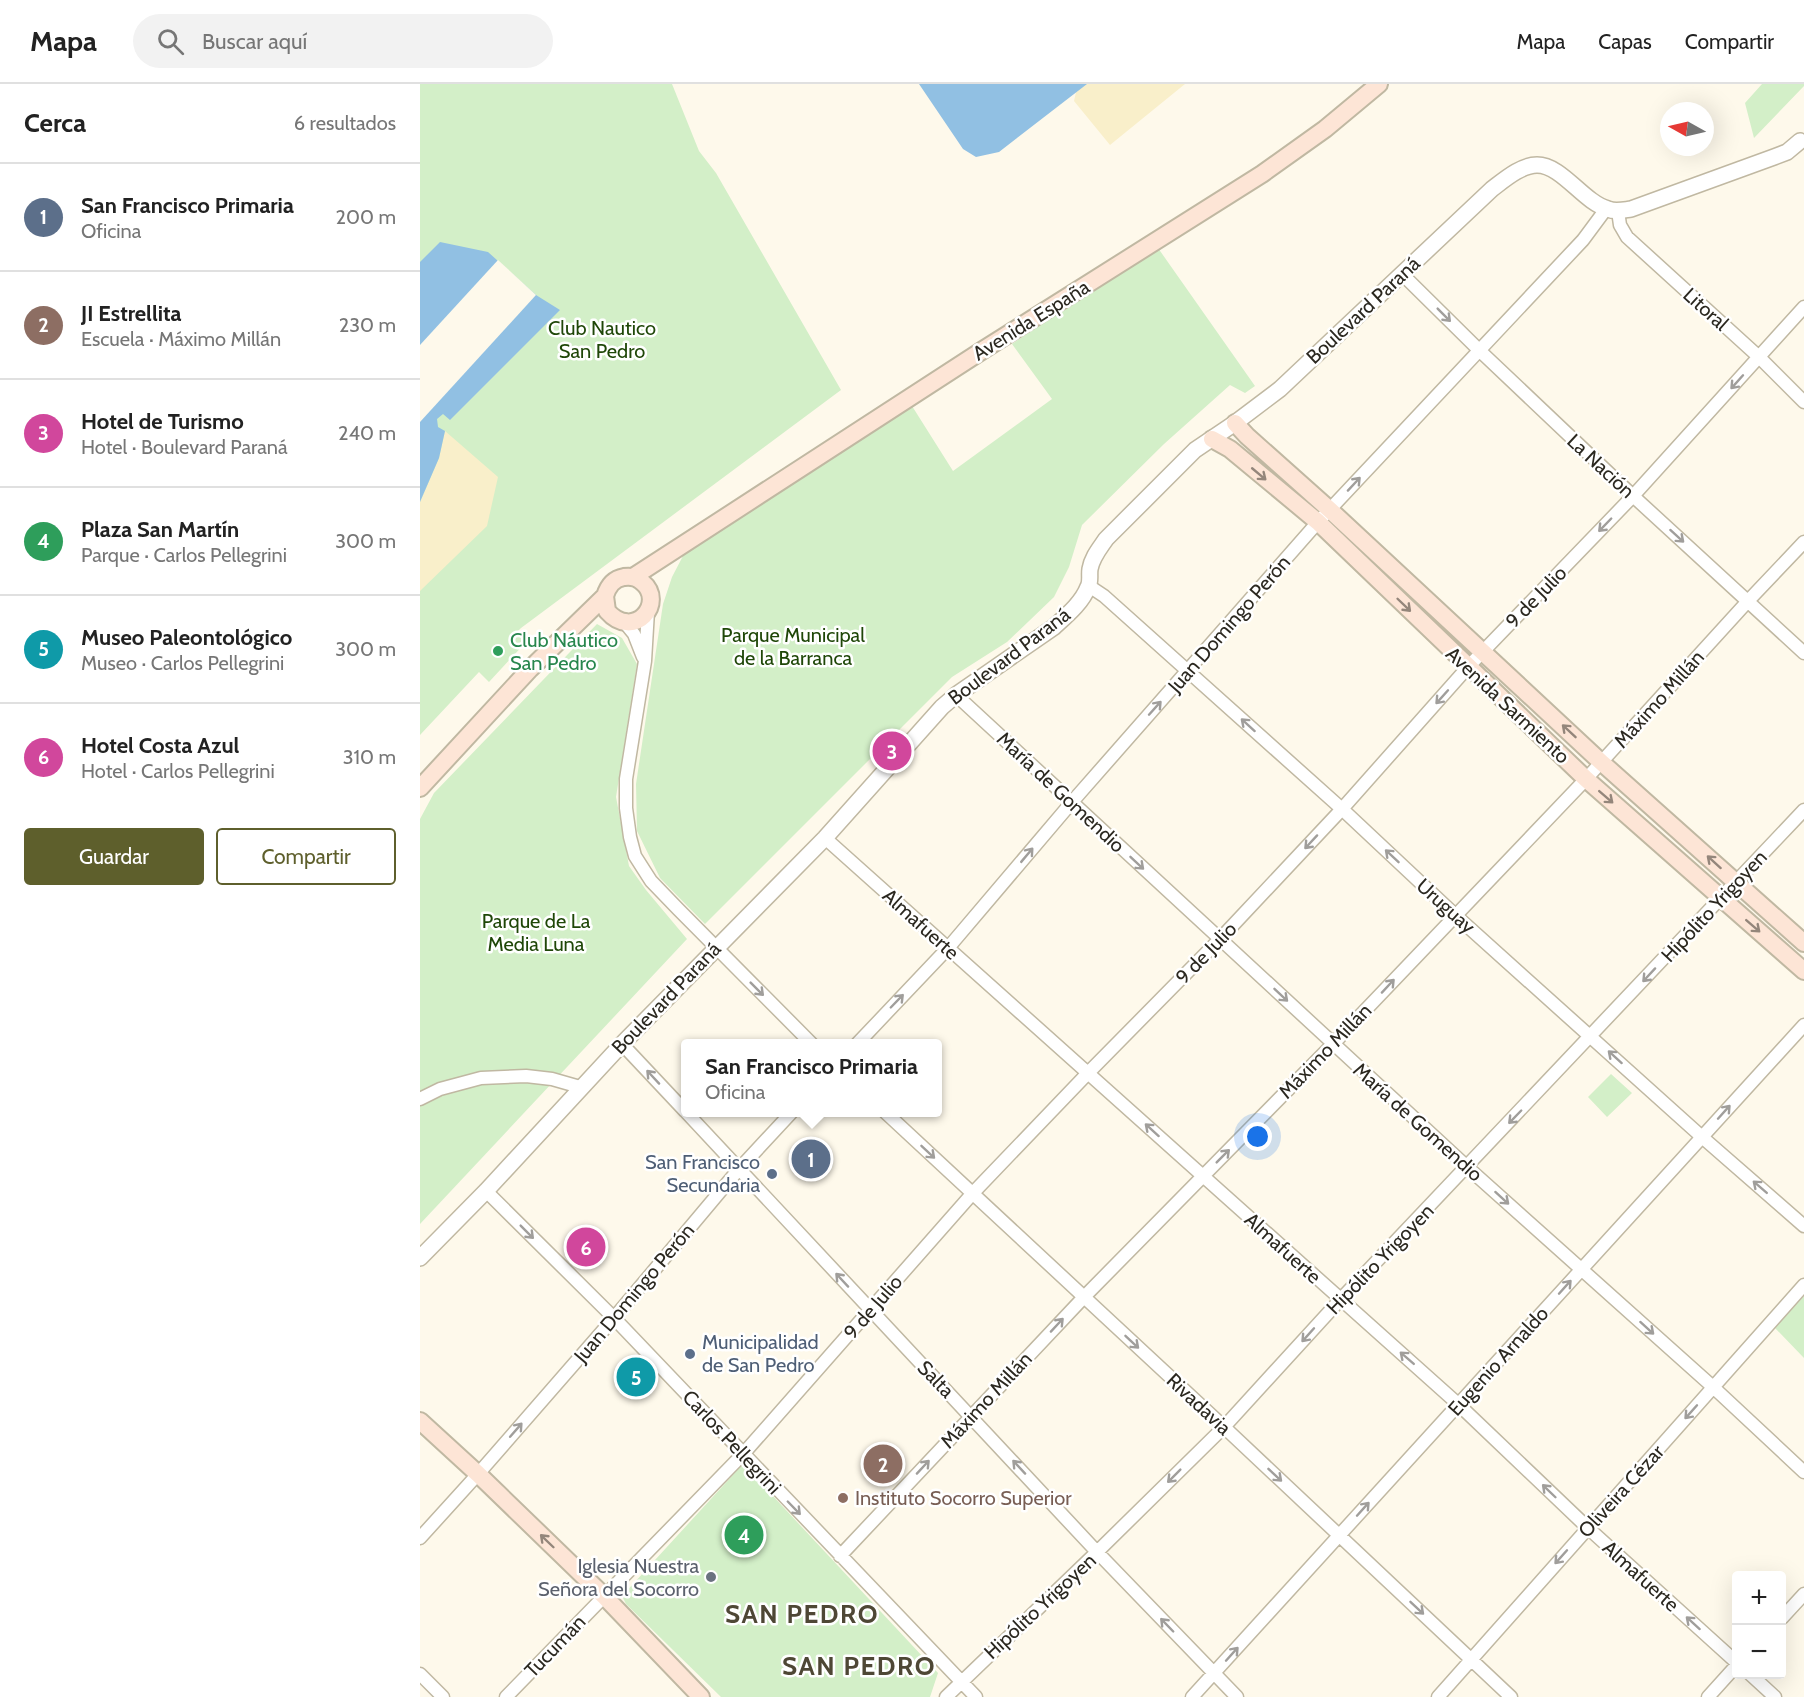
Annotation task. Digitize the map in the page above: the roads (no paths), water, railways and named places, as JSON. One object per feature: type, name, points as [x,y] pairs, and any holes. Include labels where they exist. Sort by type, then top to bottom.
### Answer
[{"type":"main road","name":"Avenida España","points":[[420,788],[530,669],[586,615],[606,604],[612,583],[625,577],[633,577],[974,356],[1262,174],[1325,129],[1379,84]]},
{"type":"main road","name":"Avenida Sarmiento","points":[[1235,423],[1601,762],[1804,943]]},
{"type":"main road","name":"Avenida Sarmiento","points":[[1212,439],[1230,449],[1318,522],[1586,779],[1804,971]]},
{"type":"main road","name":"Avenida España","points":[[648,611],[651,604],[649,591],[658,574],[677,549]]},
{"type":"main road","points":[[633,577],[645,584],[649,591]]},
{"type":"main road","points":[[606,604],[618,621],[625,623],[638,621],[648,611]]},
{"type":"main road","points":[[420,1420],[604,1596],[699,1696]]},
{"type":"street","points":[[1612,210],[1631,209],[1774,157],[1787,152],[1803,140]]},
{"type":"street","name":"Boulevard Paraná","points":[[420,1258],[486,1191],[622,1044],[825,838],[942,707],[1054,627],[1080,601],[1089,586],[1090,568],[1094,556],[1106,539],[1195,450],[1280,389],[1492,189],[1523,169],[1537,165],[1548,168],[1558,173],[1592,201],[1612,210]]},
{"type":"street","name":"Juan Domingo Perón","points":[[862,1039],[948,948],[1071,802],[1318,522],[1612,210]]},
{"type":"street","name":"Litoral","points":[[1612,210],[1628,237],[1759,357],[1804,402]]},
{"type":"street","name":"La Nación","points":[[1402,274],[1633,496],[1804,653]]},
{"type":"street","name":"9 de Julio","points":[[604,1596],[744,1453],[972,1194],[1220,939],[1342,809],[1468,667],[1633,496],[1804,307]]},
{"type":"street","name":"Máximo Millán","points":[[840,1556],[1084,1297],[1333,1044],[1586,779],[1804,542]]},
{"type":"street","name":"Uruguay","points":[[1089,586],[1104,596],[1342,809],[1455,915],[1804,1226]]},
{"type":"street","points":[[648,611],[645,661],[626,779],[626,808],[635,856],[651,881],[807,1039]]},
{"type":"street","points":[[625,623],[634,634],[645,661]]},
{"type":"street","name":"María de Gomendio","points":[[956,695],[1467,1167],[1713,1387],[1804,1472]]},
{"type":"street","name":"Hipólito Yrigoyen","points":[[946,1697],[1224,1427],[1340,1300],[1804,810]]},
{"type":"street","name":"Almafuerte","points":[[825,838],[1458,1404],[1588,1528],[1732,1659]]},
{"type":"street","name":"Eugenio Arnaldo","points":[[1192,1697],[1804,1024]]},
{"type":"street","name":"Salta","points":[[622,1044],[681,1107]]},
{"type":"street","points":[[420,1100],[440,1089],[481,1078],[526,1076],[552,1079],[580,1088]]},
{"type":"street","name":"Salta","points":[[691,1117],[1097,1552],[1237,1697]]},
{"type":"street","name":"Juan Domingo Perón","points":[[420,1538],[614,1318],[739,1169],[788,1117]]},
{"type":"street","name":"Rivadavia","points":[[889,1117],[1511,1697]]},
{"type":"street","name":"Carlos Pellegrini","points":[[486,1191],[614,1318],[976,1697]]},
{"type":"street","name":"Oliveira Cézar","points":[[1438,1697],[1804,1285]]},
{"type":"street","points":[[1786,1614],[1804,1594]]},
{"type":"street","name":"Tucumán","points":[[506,1697],[604,1596]]},
{"type":"street","points":[[1708,1697],[1732,1670]]},
{"type":"street","points":[[420,1674],[443,1697]]},
{"type":"street","points":[[1755,1679],[1775,1697]]},
{"type":"water","points":[[919,84],[1087,84],[999,152],[976,157],[963,149]]},
{"type":"water","points":[[440,242],[488,252],[536,295],[560,310],[450,420],[443,414],[437,419],[438,427],[445,431],[439,458],[420,502],[420,262]]},
{"type":"place","name":"Club Náutico San Pedro","points":[[498,651]]},
{"type":"place","name":"Hotel de Turismo","points":[[892,751]]},
{"type":"place","name":"San Francisco Primaria","points":[[811,1159]]},
{"type":"place","name":"San Francisco Secundaria","points":[[772,1174]]},
{"type":"place","name":"Hotel Costa Azul","points":[[586,1247]]},
{"type":"place","name":"Municipalidad de San Pedro","points":[[690,1354]]},
{"type":"place","name":"Museo Paleontológico","points":[[636,1377]]},
{"type":"place","name":"JI Estrellita","points":[[883,1464]]},
{"type":"place","name":"Instituto Socorro Superior","points":[[843,1498]]},
{"type":"place","name":"Plaza San Martín","points":[[744,1535]]},
{"type":"place","name":"Iglesia Nuestra Señora del Socorro","points":[[711,1577]]},
{"type":"district","name":"SAN PEDRO","points":[[802,1614]]},
{"type":"district","name":"SAN PEDRO","points":[[859,1666]]},
{"type":"park label","name":"Club Nautico San Pedro","points":[[602,340]]},
{"type":"park label","name":"Parque Municipal de la Barranca","points":[[793,646]]},
{"type":"park label","name":"Parque de La Media Luna","points":[[536,932]]}]
